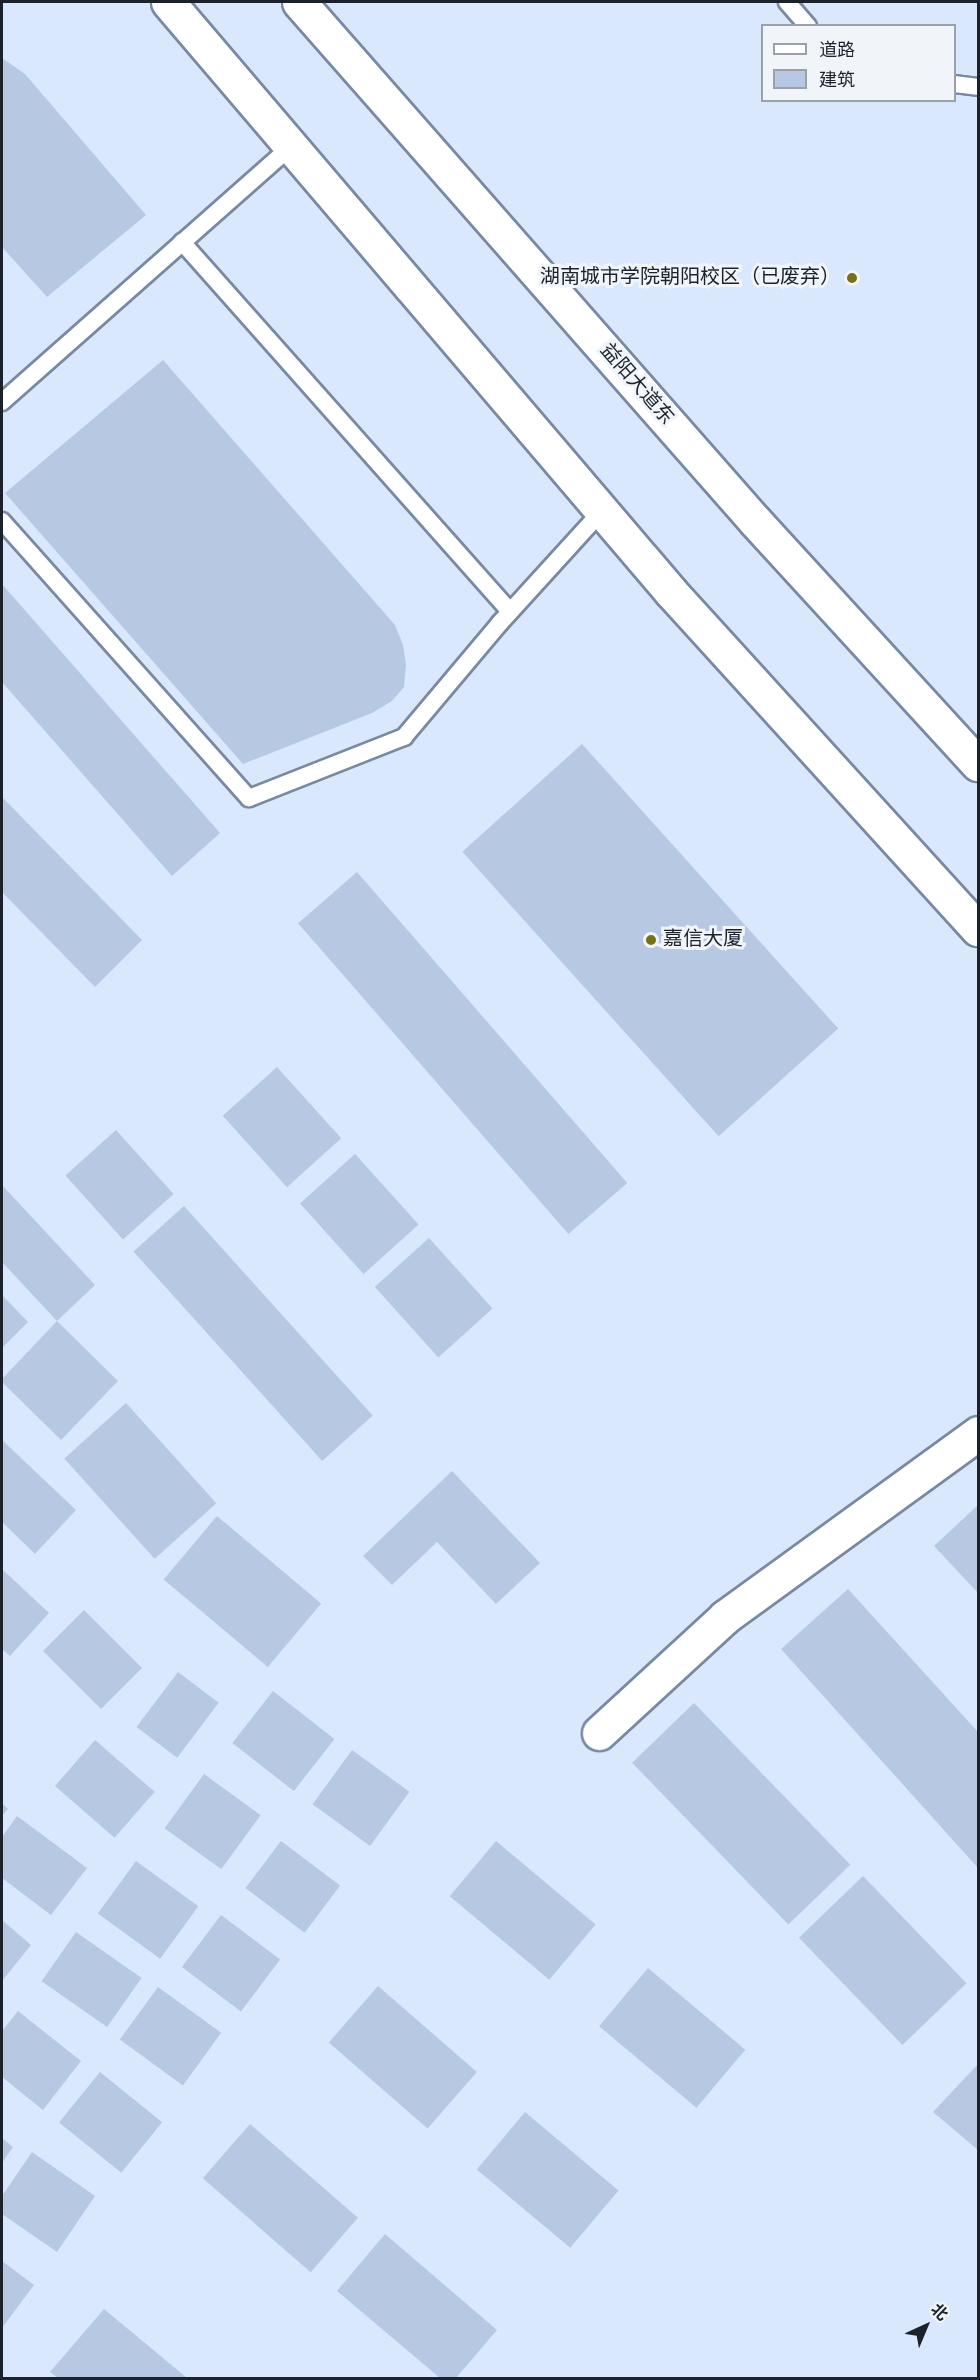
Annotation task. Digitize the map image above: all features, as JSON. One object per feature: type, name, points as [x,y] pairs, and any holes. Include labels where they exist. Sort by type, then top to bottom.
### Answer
[{"type":"main road","points":[[168,2],[671,592],[978,929]]},
{"type":"main road","name":"益阳大道东","points":[[299,2],[747,512],[978,764]]},
{"type":"main road","points":[[598,1733],[725,1617],[978,1433]]},
{"type":"lane","points":[[788,2],[806,24]]},
{"type":"lane","points":[[956,84],[978,87]]},
{"type":"lane","points":[[2,402],[291,146]]},
{"type":"lane","points":[[182,243],[510,612]]},
{"type":"lane","points":[[2,521],[249,798],[404,737],[510,612],[602,511]]},
{"type":"building","points":[[2,58],[25,74],[146,215],[47,297],[2,247]]},
{"type":"building","points":[[163,360],[395,625],[403,645],[406,664],[404,687],[392,701],[372,713],[243,764],[5,493]]},
{"type":"building","points":[[2,584],[220,833],[172,876],[2,682]]},
{"type":"building","name":"嘉信大厦","points":[[582,744],[838,1029],[719,1136],[462,852]]},
{"type":"building","points":[[2,797],[142,940],[95,987],[2,892]]},
{"type":"building","points":[[357,872],[627,1183],[568,1234],[298,923]]},
{"type":"building","points":[[277,1067],[341,1138],[287,1187],[223,1116]]},
{"type":"building","points":[[116,1130],[174,1194],[123,1239],[65,1176]]},
{"type":"building","points":[[355,1154],[419,1225],[364,1274],[300,1204]]},
{"type":"building","points":[[2,1185],[95,1285],[57,1321],[2,1262]]},
{"type":"building","points":[[184,1206],[373,1416],[322,1461],[133,1252]]},
{"type":"building","points":[[429,1238],[493,1309],[438,1357],[375,1287]]},
{"type":"building","points":[[2,1295],[28,1322],[2,1348]]},
{"type":"building","points":[[57,1321],[118,1381],[61,1440],[2,1382],[2,1379]]},
{"type":"building","points":[[126,1403],[216,1503],[155,1559],[64,1459]]},
{"type":"building","points":[[2,1440],[76,1510],[35,1554],[2,1522]]},
{"type":"building","points":[[452,1471],[540,1563],[496,1604],[437,1542],[392,1585],[363,1556]]},
{"type":"building","points":[[978,1505],[978,1593],[934,1546]]},
{"type":"building","points":[[217,1516],[321,1603],[268,1667],[164,1580]]},
{"type":"building","points":[[2,1569],[49,1613],[10,1656],[2,1649]]},
{"type":"building","points":[[848,1589],[978,1732],[978,1868],[781,1649]]},
{"type":"building","points":[[84,1610],[142,1668],[101,1709],[43,1651]]},
{"type":"building","points":[[178,1672],[219,1703],[177,1758],[136,1727]]},
{"type":"building","points":[[273,1691],[334,1739],[294,1791],[232,1743]]},
{"type":"building","points":[[694,1703],[850,1865],[788,1925],[632,1763]]},
{"type":"building","points":[[95,1740],[155,1792],[115,1838],[55,1786]]},
{"type":"building","points":[[352,1750],[409,1792],[370,1846],[313,1804]]},
{"type":"building","points":[[204,1774],[261,1815],[221,1869],[165,1828]]},
{"type":"building","points":[[2,1803],[8,1809],[2,1816]]},
{"type":"building","points":[[17,1816],[87,1868],[51,1915],[2,1878],[2,1837]]},
{"type":"building","points":[[281,1841],[340,1886],[305,1933],[245,1888]]},
{"type":"building","points":[[496,1841],[596,1925],[549,1980],[450,1896]]},
{"type":"building","points":[[136,1861],[198,1906],[160,1959],[98,1914]]},
{"type":"building","points":[[863,1876],[967,1983],[902,2045],[799,1938]]},
{"type":"building","points":[[221,1915],[280,1960],[241,2011],[182,1967]]},
{"type":"building","points":[[2,1920],[31,1945],[2,1981]]},
{"type":"building","points":[[76,1932],[142,1978],[107,2027],[42,1981]]},
{"type":"building","points":[[648,1968],[745,2050],[696,2108],[599,2026]]},
{"type":"building","points":[[378,1986],[477,2072],[428,2129],[329,2043]]},
{"type":"building","points":[[158,1987],[221,2033],[183,2085],[120,2040]]},
{"type":"building","points":[[18,2011],[81,2061],[43,2110],[2,2077],[2,2031]]},
{"type":"building","points":[[978,2064],[978,2150],[933,2112]]},
{"type":"building","points":[[100,2072],[162,2122],[121,2173],[59,2123]]},
{"type":"building","points":[[525,2112],[618,2190],[570,2248],[477,2169]]},
{"type":"building","points":[[250,2124],[358,2218],[311,2272],[203,2178]]},
{"type":"building","points":[[2,2138],[13,2147],[2,2163]]},
{"type":"building","points":[[32,2152],[95,2196],[57,2252],[2,2214],[2,2196]]},
{"type":"building","points":[[385,2234],[497,2330],[456,2378],[440,2378],[337,2291]]},
{"type":"building","points":[[2,2261],[34,2285],[2,2328]]},
{"type":"building","points":[[104,2309],[187,2378],[58,2378],[50,2372]]},
{"type":"place","name":"湖南城市学院朝阳校区（已废弃）","points":[[852,278]]},
{"type":"place","name":"嘉信大厦","points":[[651,940]]}]
